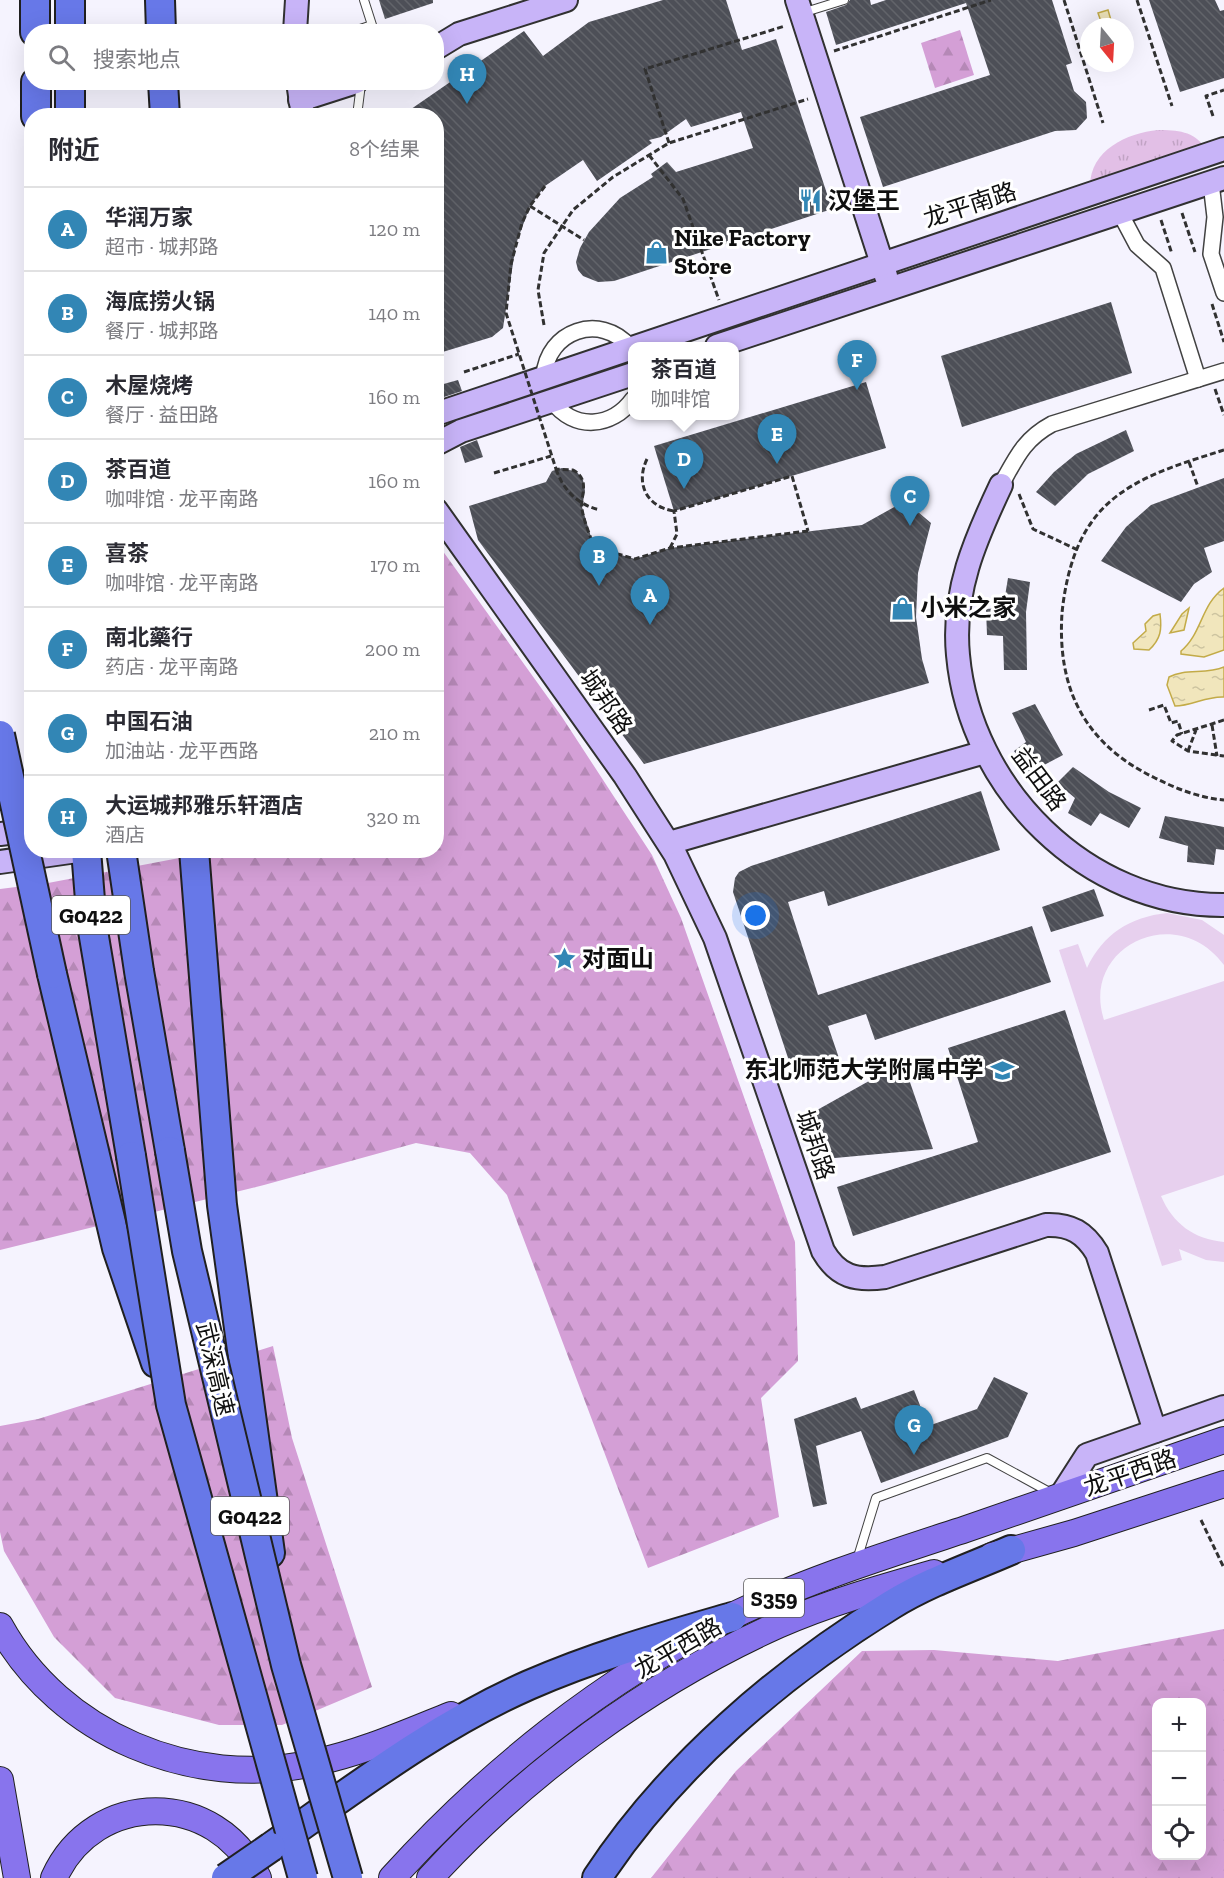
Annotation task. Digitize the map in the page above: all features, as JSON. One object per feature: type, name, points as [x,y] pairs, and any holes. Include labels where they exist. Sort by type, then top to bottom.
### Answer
[{"type":"highway","points":[[35,0],[35,24]]},
{"type":"highway","points":[[70,0],[70,24]]},
{"type":"highway","points":[[160,0],[161,24]]},
{"type":"highway","points":[[36,90],[36,108]]},
{"type":"highway","points":[[70,90],[70,108]]},
{"type":"highway","points":[[163,90],[165,108]]},
{"type":"highway","points":[[0,735],[24,845]]},
{"type":"highway","points":[[27,858],[117,1248],[171,1405]]},
{"type":"highway","name":"武深高速","points":[[86,858],[92,925],[171,1405],[303,1878]]},
{"type":"highway","name":"武深高速","points":[[122,858],[139,971],[187,1251],[286,1665],[348,1878]]},
{"type":"highway","points":[[195,858],[222,1205],[286,1665]]},
{"type":"highway","points":[[597,1878],[634,1827],[704,1750],[794,1673],[893,1604],[1011,1550]]},
{"type":"highway","points":[[226,1878],[420,1744],[527,1686],[627,1647],[732,1617]]},
{"type":"main road","name":"龙平西路","points":[[392,1878],[513,1761],[572,1714],[681,1644],[732,1617],[784,1593],[855,1566],[1224,1440]]},
{"type":"main road","name":"龙平西路","points":[[430,1878],[490,1819],[545,1770],[664,1686],[779,1625],[849,1598],[1074,1533],[1224,1484]]},
{"type":"main road","points":[[1060,1497],[1074,1533]]},
{"type":"main road","points":[[0,1626],[41,1680],[93,1724],[124,1742],[155,1755],[218,1769],[282,1769],[342,1756],[527,1686]]},
{"type":"main road","points":[[0,1780],[17,1878]]},
{"type":"main road","points":[[54,1878],[75,1845],[97,1827],[124,1816],[153,1811],[185,1813],[214,1827],[236,1846],[258,1878]]},
{"type":"street","points":[[296,24],[297,0]]},
{"type":"street","points":[[444,43],[459,34],[566,0]]},
{"type":"street","points":[[796,13],[890,289]]},
{"type":"street","points":[[300,99],[330,90]]},
{"type":"street","name":"龙平南路","points":[[645,342],[1224,149]]},
{"type":"street","points":[[729,342],[1217,181],[1212,254],[1224,293]]},
{"type":"street","points":[[1120,213],[1137,245],[1163,268],[1198,379]]},
{"type":"street","points":[[544,376],[550,351],[561,339],[576,330],[592,327],[609,330],[628,345]]},
{"type":"street","name":"龙平南路","points":[[444,410],[628,348]]},
{"type":"street","points":[[1001,485],[1022,448],[1035,433],[1052,424],[1224,371]]},
{"type":"street","points":[[444,440],[461,431],[628,376]]},
{"type":"street","points":[[552,401],[569,418],[598,423],[613,418],[628,406]]},
{"type":"street","name":"益田路","points":[[1001,485],[966,566],[959,610],[958,654],[967,700],[985,752],[1033,822],[1108,878],[1163,897],[1198,905],[1224,905]]},
{"type":"street","name":"城邦路","points":[[444,521],[625,776],[669,843],[697,896],[715,938],[823,1251],[831,1265],[846,1276],[864,1280],[885,1277],[1046,1225],[1060,1224],[1075,1229],[1088,1238],[1096,1253],[1155,1431]]},
{"type":"street","points":[[669,843],[985,752]]},
{"type":"street","points":[[0,834],[24,831]]},
{"type":"street","points":[[0,862],[28,858]]},
{"type":"street","points":[[1060,1497],[1087,1455],[1224,1407]]},
{"type":"lane","points":[[364,0],[372,24]]},
{"type":"lane","points":[[796,13],[844,0]]},
{"type":"lane","points":[[358,108],[361,90]]},
{"type":"lane","points":[[855,1566],[876,1498],[987,1458],[1060,1497]]},
{"type":"path","points":[[827,53],[991,0]]},
{"type":"path","points":[[1064,0],[1103,123]]},
{"type":"path","points":[[1137,0],[1172,106]]},
{"type":"path","points":[[669,143],[645,69],[796,13]]},
{"type":"path","points":[[1213,116],[1206,96],[1224,90]]},
{"type":"path","points":[[544,325],[538,290],[544,253],[573,210],[613,177],[669,143],[813,97]]},
{"type":"path","points":[[649,155],[683,199],[719,302]]},
{"type":"path","points":[[545,186],[530,206],[516,244],[508,284],[506,313],[551,456],[566,491],[589,507],[600,510]]},
{"type":"path","points":[[530,206],[584,240]]},
{"type":"path","points":[[464,372],[519,354]]},
{"type":"path","points":[[1224,450],[1154,475],[1118,495],[1090,524],[1070,568],[1064,596],[1062,658],[1068,686],[1086,724],[1101,742],[1145,773],[1193,794],[1224,800]]},
{"type":"path","points":[[494,473],[551,456]]},
{"type":"path","points":[[556,469],[573,470],[583,480],[585,491],[582,507],[594,547],[635,559],[670,548],[808,531],[792,476],[674,511],[659,507],[648,498],[643,490],[642,469],[647,459]]},
{"type":"path","points":[[1189,462],[1197,487]]},
{"type":"path","points":[[1001,485],[1020,494],[1033,529],[1078,550]]},
{"type":"path","points":[[670,548],[677,534],[674,511]]},
{"type":"path","points":[[1149,710],[1164,705],[1171,723],[1178,721],[1182,734]]},
{"type":"path","points":[[1224,720],[1175,736],[1172,741],[1188,751],[1224,756]]},
{"type":"path","points":[[1212,724],[1217,756]]},
{"type":"path","points":[[1188,751],[1196,729]]},
{"type":"path","points":[[1201,1521],[1224,1568]]},
{"type":"green space","points":[[960,30],[974,75],[935,88],[921,43]]},
{"type":"green space","points":[[1158,130],[1178,131],[1190,135],[1201,142],[1205,148],[1090,186],[1096,162],[1103,153],[1134,135]]},
{"type":"green space","points":[[444,553],[562,717],[652,855],[681,918],[795,1242],[798,1361],[761,1398],[779,1517],[648,1568],[507,1195],[470,1153],[416,1143],[264,1185],[0,1250],[0,889],[48,883],[179,858],[444,858]]},
{"type":"green space","points":[[273,1346],[292,1438],[372,1687],[282,1725],[219,1725],[115,1698],[54,1637],[4,1551],[0,1532],[0,1426],[38,1419]]},
{"type":"green space","points":[[1224,1629],[1224,1878],[651,1878],[736,1771],[862,1651],[934,1650],[1058,1661]]},
{"type":"shaded area","points":[[1167,913],[1202,920],[1224,935],[1224,965],[1204,946],[1182,936],[1159,935],[1137,941],[1119,953],[1106,971],[1100,994],[1104,1020],[1224,981],[1224,1175],[1161,1196],[1178,1222],[1194,1234],[1224,1242],[1224,1262],[1206,1260],[1179,1249],[1182,1260],[1162,1266],[1059,950],[1078,944],[1087,968],[1101,946],[1119,929],[1141,918]]},
{"type":"water","points":[[1108,10],[1110,18],[1100,18],[1098,13]]},
{"type":"water","points":[[1224,588],[1224,650],[1204,657],[1181,654],[1211,602]]},
{"type":"water","points":[[1189,608],[1184,630],[1170,633],[1182,614]]},
{"type":"water","points":[[1160,614],[1161,629],[1156,642],[1149,650],[1134,649],[1133,643],[1146,631],[1145,624],[1153,616]]},
{"type":"water","points":[[1224,667],[1224,697],[1175,706],[1167,685],[1169,677],[1175,674],[1210,671]]},
{"type":"building","points":[[379,0],[433,0],[433,3],[385,19]]},
{"type":"building","points":[[663,0],[726,0],[742,50],[776,39],[832,209],[614,281],[598,282],[583,276],[576,262],[580,248],[589,232],[620,198],[653,177],[651,174],[667,162],[676,172],[753,148],[741,112],[691,127],[686,119],[661,137],[649,140],[652,143],[597,181],[583,160],[545,186],[530,206],[516,244],[503,328],[492,337],[444,352],[444,108],[413,108],[439,90],[444,90],[444,86],[524,31],[543,56],[589,22]]},
{"type":"building","points":[[850,0],[870,0],[871,5],[886,0],[1052,0],[1072,63],[1066,65],[1074,91],[1086,102],[1087,118],[1076,130],[1055,131],[883,187],[860,117],[990,75],[966,3],[836,45],[826,12],[846,5]]},
{"type":"building","points":[[1149,0],[1215,0],[1220,11],[1224,10],[1224,78],[1180,92]]},
{"type":"building","points":[[1111,302],[1132,373],[962,427],[941,356]]},
{"type":"building","points":[[458,380],[462,391],[444,397],[444,384]]},
{"type":"building","points":[[866,382],[886,448],[674,511],[654,446]]},
{"type":"building","points":[[1126,430],[1134,451],[1088,474],[1055,506],[1036,492],[1054,472],[1076,454]]},
{"type":"building","points":[[477,440],[483,457],[465,463],[460,447]]},
{"type":"building","points":[[562,468],[577,472],[583,480],[585,491],[582,507],[594,547],[635,559],[670,548],[862,525],[905,501],[931,523],[918,573],[916,617],[922,659],[929,683],[644,764],[478,540],[469,506],[546,482],[552,471]]},
{"type":"building","points":[[1224,478],[1224,541],[1204,548],[1212,572],[1194,584],[1181,602],[1101,561],[1126,527],[1151,505]]},
{"type":"building","points":[[1008,578],[1030,582],[1026,612],[1027,670],[1004,670],[1003,636],[987,635],[986,609],[1003,608]]},
{"type":"building","points":[[1035,704],[1063,755],[1029,773],[1014,751],[1026,742],[1012,713]]},
{"type":"building","points":[[1073,767],[1109,792],[1141,808],[1129,828],[1100,813],[1091,826],[1068,813],[1075,798],[1057,783]]},
{"type":"building","points":[[981,791],[1000,850],[828,906],[824,891],[788,902],[818,995],[1032,926],[1051,982],[875,1040],[866,1014],[828,1026],[841,1064],[795,1079],[733,892],[735,878],[739,872],[751,866]]},
{"type":"building","points":[[1165,816],[1224,827],[1224,850],[1216,849],[1214,865],[1187,862],[1188,846],[1159,838]]},
{"type":"building","points":[[1094,889],[1104,916],[1051,932],[1042,907]]},
{"type":"building","points":[[1065,1010],[1111,1152],[853,1236],[837,1187],[978,1142],[948,1048]]},
{"type":"building","points":[[903,1062],[933,1149],[824,1159],[810,1114]]},
{"type":"building","points":[[994,1377],[1028,1393],[1008,1437],[881,1483],[861,1431],[816,1446],[827,1504],[813,1507],[794,1419],[856,1397],[861,1409],[914,1390],[928,1426],[977,1409]]},
{"type":"place","name":"大运城邦雅乐轩酒店","points":[[467,104]]},
{"type":"place","name":"汉堡王","points":[[810,201]]},
{"type":"place","name":"Nike Factory Store","points":[[656,252]]},
{"type":"place","name":"南北藥行","points":[[857,390]]},
{"type":"place","name":"喜茶","points":[[777,464]]},
{"type":"place","name":"茶百道","points":[[684,489]]},
{"type":"place","name":"木屋烧烤","points":[[910,526]]},
{"type":"place","name":"海底捞火锅","points":[[599,586]]},
{"type":"place","name":"小米之家","points":[[902,608]]},
{"type":"place","name":"华润万家","points":[[650,625]]},
{"type":"place","name":"对面山","points":[[564,959]]},
{"type":"place","name":"东北师范大学附属中学","points":[[1002,1070]]},
{"type":"place","name":"中国石油","points":[[914,1455]]}]
